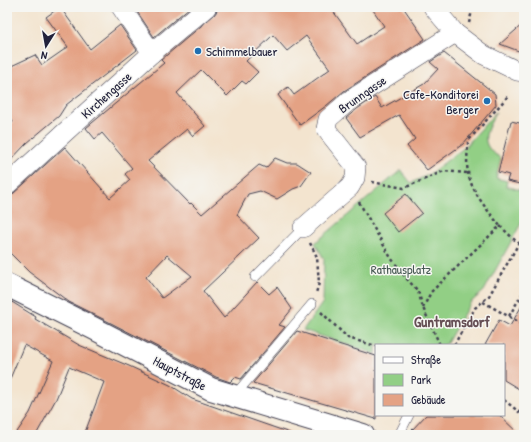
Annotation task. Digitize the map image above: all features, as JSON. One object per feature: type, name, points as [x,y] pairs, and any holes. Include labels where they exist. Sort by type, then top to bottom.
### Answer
[{"type":"street","points":[[121,7],[152,53]]},
{"type":"street","name":"Kirchengasse","points":[[7,185],[152,53],[207,7]]},
{"type":"street","points":[[433,7],[455,33],[484,56],[518,71],[524,72]]},
{"type":"street","name":"Brunngasse","points":[[353,182],[356,167],[326,129],[328,119],[350,100],[455,33]]},
{"type":"street","points":[[303,228],[353,182]]},
{"type":"street","name":"Hauptstraße","points":[[7,285],[211,389],[363,435]]},
{"type":"lane","points":[[254,277],[303,228]]},
{"type":"lane","points":[[234,396],[312,304]]},
{"type":"lane","points":[[399,435],[408,416]]},
{"type":"path","points":[[509,95],[468,141],[468,173],[473,187],[484,205],[500,226],[518,244]]},
{"type":"path","points":[[353,182],[404,188],[444,171],[468,173]]},
{"type":"path","points":[[353,182],[391,258],[418,292],[423,308],[440,344]]},
{"type":"path","points":[[423,308],[431,292],[500,226]]},
{"type":"path","points":[[303,228],[317,257],[319,283],[312,304],[348,338],[375,346]]},
{"type":"path","points":[[455,344],[475,308],[489,296],[524,234]]},
{"type":"path","points":[[509,316],[524,291]]},
{"type":"path","points":[[483,302],[524,325]]},
{"type":"path","points":[[505,401],[524,416]]},
{"type":"green space","name":"Rathausplatz","points":[[496,112],[487,132],[486,143],[493,153],[501,158],[496,178],[507,181],[506,186],[524,191],[524,218],[484,291],[470,303],[447,343],[375,344],[375,354],[303,330],[323,302],[324,259],[315,243],[401,170],[411,183],[428,175],[465,147]]},
{"type":"building","points":[[60,7],[90,49],[120,25],[137,50],[66,105],[59,116],[27,143],[7,164],[7,127],[13,122],[7,112],[7,68],[35,55],[42,65],[68,47],[46,17]]},
{"type":"building","points":[[134,7],[190,7],[154,37]]},
{"type":"building","points":[[218,7],[330,7],[357,44],[384,26],[371,7],[403,7],[425,39],[344,91],[300,125],[278,95],[288,87],[294,95],[330,69],[306,36],[287,51],[273,35],[246,61],[258,72],[246,84],[242,81],[227,96],[201,70],[177,93],[205,126],[193,136],[187,129],[148,161],[190,204],[191,203],[202,214],[259,165],[266,168],[275,158],[287,163],[297,163],[311,172],[301,186],[277,199],[260,191],[248,194],[237,215],[259,238],[203,291],[224,318],[257,282],[269,294],[277,287],[292,309],[279,325],[285,327],[241,379],[235,377],[230,382],[216,377],[69,302],[29,272],[7,250],[7,196],[14,193],[65,147],[110,198],[130,180],[125,174],[132,168],[102,133],[95,139],[86,128],[164,63],[161,60],[217,11]],"holes":[[[167,255],[192,276],[162,298],[146,277]]]},
{"type":"building","points":[[524,23],[524,53],[500,44]]},
{"type":"building","points":[[444,53],[495,94],[496,105],[463,144],[427,170],[407,146],[415,139],[399,115],[360,137],[346,118],[375,97],[382,108],[424,84],[438,69],[430,62]]},
{"type":"building","points":[[511,121],[524,124],[524,185],[507,181],[509,175],[498,172]]},
{"type":"building","points":[[406,194],[422,213],[398,232],[383,213]]},
{"type":"building","points":[[7,299],[36,317],[35,319],[79,345],[170,385],[192,399],[290,433],[289,435],[84,435],[104,382],[69,367],[56,399],[36,435],[15,435],[30,413],[53,361],[24,345],[7,386]]},
{"type":"building","points":[[524,302],[524,392],[505,381],[505,344],[486,344],[499,320],[510,326]]},
{"type":"building","points":[[297,331],[375,356],[376,419],[253,383]]},
{"type":"building","points":[[425,416],[500,416],[520,435],[419,435],[412,430]]},
{"type":"place","name":"Schimmelbauer","points":[[198,51]]},
{"type":"place","name":"Cafe-Konditorei Berger","points":[[487,101]]},
{"type":"district","name":"Guntramsdorf","points":[[452,322]]}]
